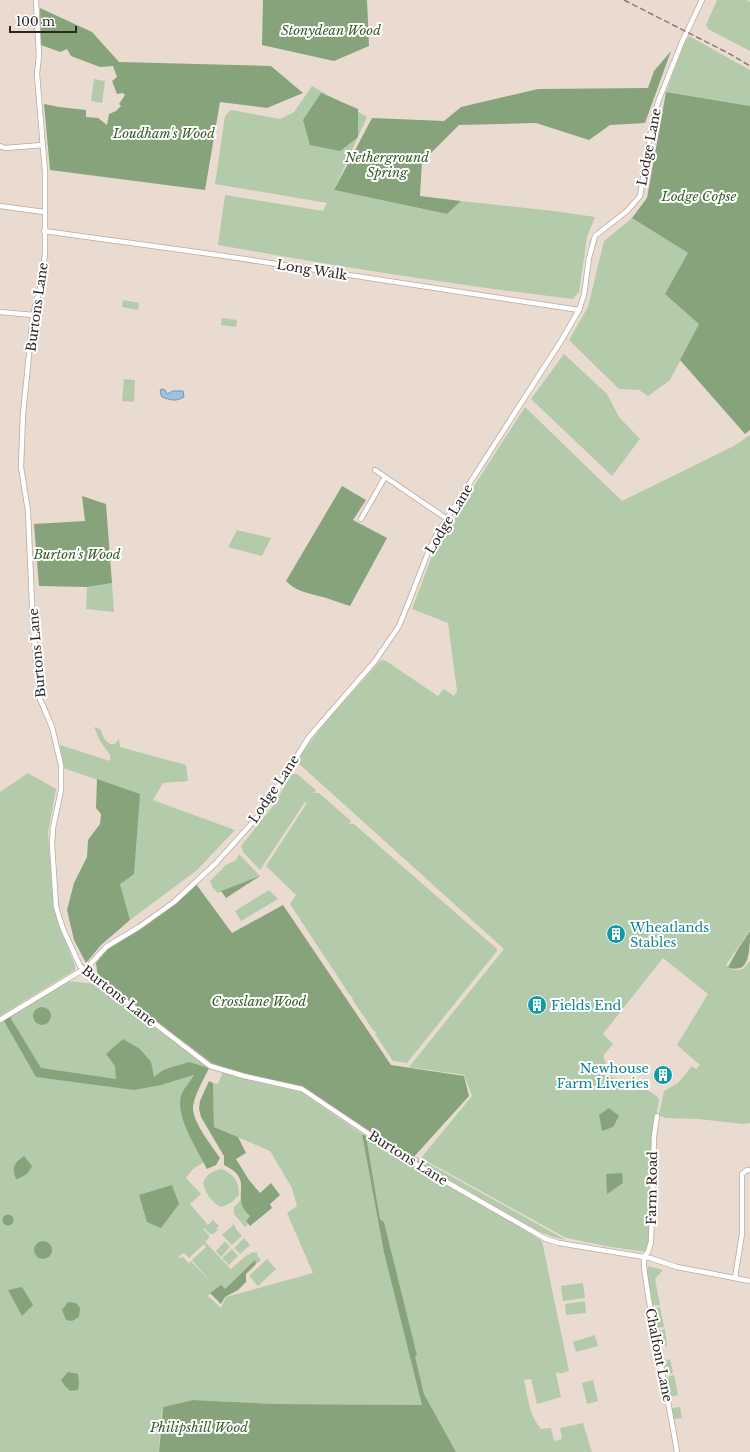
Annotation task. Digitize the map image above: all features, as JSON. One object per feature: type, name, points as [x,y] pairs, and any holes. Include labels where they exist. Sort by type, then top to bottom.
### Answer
[{"type":"street","name":"Burtons Lane","points":[[36,0],[39,55],[37,74],[45,172],[45,253],[42,280],[33,315],[23,414],[22,467],[30,533],[33,627],[40,699],[52,727],[61,765],[61,790],[53,828],[52,844],[56,907],[75,958],[84,970],[210,1066],[244,1076],[302,1089],[404,1157],[546,1239],[559,1244],[644,1258],[677,1267],[750,1281]]},
{"type":"street","name":"Lodge Lane","points":[[0,1020],[84,970],[106,947],[139,927],[174,902],[227,852],[262,812],[309,737],[375,661],[398,626],[429,550],[447,519],[562,341],[579,310],[584,295],[589,258],[595,236],[627,211],[640,196],[653,120],[658,102],[682,42],[702,0]]},
{"type":"street","points":[[0,146],[6,148],[43,145]]},
{"type":"street","points":[[0,206],[44,212]]},
{"type":"street","name":"Long Walk","points":[[44,231],[212,254],[579,310]]},
{"type":"street","points":[[0,312],[33,315]]},
{"type":"street","points":[[375,470],[447,519]]},
{"type":"street","points":[[361,519],[385,477]]},
{"type":"street","name":"Farm Road","points":[[644,1258],[648,1252],[651,1242],[654,1136],[657,1116]]},
{"type":"street","points":[[734,1278],[742,1234],[742,1174],[747,1170],[750,1170]]},
{"type":"street","name":"Chalfont Lane","points":[[644,1258],[653,1325],[669,1403],[677,1452]]},
{"type":"green space","name":"Stonydean Wood","points":[[263,0],[367,0],[369,46],[334,61],[262,45]]},
{"type":"green space","points":[[717,0],[747,0],[750,2],[750,51],[708,29],[706,25]]},
{"type":"green space","name":"Loudham's Wood","points":[[40,8],[92,32],[119,62],[271,66],[303,93],[267,108],[220,102],[205,190],[50,170],[44,104],[86,110],[86,117],[98,118],[107,125],[109,114],[116,111],[121,106],[119,104],[125,95],[123,93],[117,94],[112,81],[117,77],[113,66],[100,67],[71,56],[67,49],[60,52],[41,45]]},
{"type":"green space","points":[[689,36],[750,70],[750,106],[666,92],[684,44]]},
{"type":"green space","name":"Netherground Spring","points":[[671,51],[645,123],[610,125],[589,140],[536,123],[459,125],[422,162],[420,196],[461,201],[447,214],[334,190],[372,118],[444,121],[461,107],[538,89],[648,88],[654,71]]},
{"type":"green space","points":[[94,79],[105,81],[102,103],[91,101]]},
{"type":"green space","points":[[312,86],[367,117],[334,190],[447,214],[461,201],[595,217],[587,237],[579,292],[573,299],[528,294],[395,275],[218,245],[225,195],[323,211],[327,203],[215,184],[225,116],[231,110],[280,119],[294,112]]},
{"type":"green space","name":"Lodge Copse","points":[[666,92],[750,106],[750,430],[745,434],[680,360],[699,324],[665,294],[688,253],[632,218],[647,198]]},
{"type":"green space","points":[[321,93],[358,109],[358,137],[340,151],[310,145],[303,120]]},
{"type":"green space","points":[[632,218],[688,253],[699,324],[670,380],[648,396],[639,390],[619,389],[569,340],[588,307],[604,241]]},
{"type":"green space","points":[[123,300],[139,303],[138,310],[122,307]]},
{"type":"green space","points":[[222,318],[237,320],[236,327],[221,325]]},
{"type":"green space","points":[[564,354],[607,394],[619,417],[640,439],[612,476],[531,399]]},
{"type":"green space","points":[[124,379],[135,380],[134,402],[122,401]]},
{"type":"green space","points":[[525,407],[622,501],[734,446],[750,435],[750,930],[726,965],[734,970],[743,969],[750,961],[750,1123],[743,1124],[698,1119],[665,1118],[659,1115],[664,1091],[678,1083],[692,1066],[696,1069],[700,1065],[677,1045],[708,994],[663,958],[603,1034],[613,1044],[603,1056],[611,1076],[628,1088],[636,1082],[658,1097],[659,1101],[652,1136],[649,1243],[646,1252],[566,1238],[421,1158],[472,1096],[464,1075],[409,1067],[504,949],[296,761],[323,725],[381,660],[386,661],[438,696],[444,689],[454,696],[457,691],[448,623],[412,609],[433,553],[450,523]]},
{"type":"green space","points":[[342,486],[366,500],[353,520],[387,538],[350,606],[324,597],[306,593],[290,585],[286,581]]},
{"type":"green space","name":"Burton's Wood","points":[[82,496],[106,504],[112,583],[87,587],[39,586],[34,524],[85,521]]},
{"type":"green space","points":[[237,530],[271,538],[262,556],[228,547]]},
{"type":"green space","points":[[112,583],[114,612],[86,609],[87,587]]},
{"type":"green space","points":[[94,727],[100,729],[105,740],[110,744],[115,744],[119,739],[120,747],[186,765],[188,781],[163,783],[153,800],[235,830],[196,871],[130,920],[120,884],[140,794],[63,768],[60,745],[110,761],[110,755],[100,741]]},
{"type":"green space","points":[[28,773],[56,789],[48,833],[54,907],[61,930],[75,965],[75,970],[0,1016],[0,792]]},
{"type":"green space","points":[[292,774],[297,774],[316,790],[314,793],[319,793],[351,821],[349,824],[354,824],[497,949],[497,951],[407,1063],[393,1061],[375,1034],[376,1032],[373,1030],[352,999],[353,998],[290,904],[296,895],[266,866],[307,803],[305,802],[260,870],[243,852],[241,846],[273,806]]},
{"type":"green space","points":[[97,779],[140,794],[134,874],[120,884],[130,920],[101,945],[86,963],[74,940],[67,910],[74,883],[87,857],[88,840],[100,824],[101,814],[96,808]]},
{"type":"green space","points":[[239,854],[260,876],[218,893],[213,888],[210,881],[226,865],[236,860]]},
{"type":"green space","points":[[260,876],[226,898],[221,891]]},
{"type":"green space","name":"Crosslane Wood","points":[[196,884],[232,933],[283,905],[391,1065],[464,1076],[469,1096],[412,1159],[303,1087],[244,1074],[213,1064],[98,977],[96,963],[107,950],[175,903]]},
{"type":"green space","points":[[269,890],[278,899],[241,921],[235,911]]},
{"type":"green space","points":[[750,931],[749,952],[746,962],[740,968],[734,969],[728,967],[738,949]]},
{"type":"green space","points":[[68,981],[96,984],[209,1068],[171,1082],[194,1075],[181,1096],[204,1162],[193,1169],[186,1178],[201,1194],[190,1204],[208,1225],[213,1220],[219,1226],[216,1229],[218,1230],[213,1234],[210,1234],[204,1228],[203,1229],[209,1235],[209,1238],[205,1242],[231,1269],[252,1252],[257,1252],[258,1257],[261,1260],[256,1264],[255,1261],[225,1289],[214,1290],[208,1296],[221,1308],[226,1297],[313,1273],[287,1213],[297,1206],[292,1188],[270,1151],[214,1127],[213,1083],[218,1084],[223,1072],[236,1077],[301,1092],[362,1134],[384,1253],[423,1405],[275,1404],[193,1400],[163,1407],[159,1452],[0,1452],[0,1022]],"holes":[[[204,1244],[206,1247],[192,1260],[214,1286],[191,1261],[189,1263],[207,1283],[183,1257],[178,1257],[184,1253],[189,1258]]]},
{"type":"green space","points":[[42,1007],[48,1010],[51,1016],[48,1022],[42,1025],[36,1022],[33,1016],[36,1010]]},
{"type":"green space","points":[[10,1017],[41,1068],[116,1079],[115,1066],[106,1054],[123,1039],[140,1049],[151,1062],[154,1077],[163,1070],[189,1062],[209,1068],[193,1104],[193,1109],[200,1128],[220,1158],[216,1165],[207,1169],[188,1133],[181,1113],[181,1096],[194,1075],[161,1085],[134,1090],[36,1077],[4,1021]]},
{"type":"green space","points":[[209,1081],[213,1083],[214,1127],[238,1137],[246,1153],[236,1159],[249,1180],[260,1193],[271,1183],[280,1195],[270,1204],[272,1208],[250,1226],[246,1221],[250,1216],[244,1210],[241,1203],[241,1186],[238,1175],[224,1165],[224,1156],[201,1117],[199,1109],[200,1101]]},
{"type":"green space","points":[[609,1108],[619,1116],[613,1127],[602,1131],[599,1115]]},
{"type":"green space","name":"Philipshill Wood","points":[[362,1134],[366,1136],[380,1219],[384,1222],[417,1355],[415,1357],[424,1394],[456,1452],[159,1452],[163,1407],[193,1400],[275,1404],[422,1405],[384,1253]]},
{"type":"green space","points":[[366,1136],[397,1157],[479,1202],[542,1241],[569,1371],[559,1374],[559,1372],[556,1373],[561,1397],[537,1404],[531,1379],[524,1380],[528,1400],[531,1412],[537,1424],[541,1429],[551,1428],[554,1441],[562,1439],[560,1428],[583,1423],[592,1452],[456,1452],[424,1394],[414,1357],[417,1355],[384,1222],[380,1219]]},
{"type":"green space","points":[[24,1156],[32,1166],[26,1174],[16,1179],[14,1166]]},
{"type":"green space","points":[[415,1156],[566,1240],[538,1231],[412,1159]]},
{"type":"green space","points":[[222,1169],[233,1176],[237,1182],[239,1195],[231,1203],[221,1207],[214,1203],[209,1197],[203,1183],[206,1177],[211,1173]]},
{"type":"green space","points":[[622,1173],[623,1183],[607,1194],[606,1174]]},
{"type":"green space","points":[[172,1185],[179,1204],[161,1228],[147,1222],[139,1195]]},
{"type":"green space","points":[[242,1199],[244,1208],[250,1216],[246,1221],[248,1224],[245,1227],[234,1214],[234,1207]]},
{"type":"green space","points":[[8,1214],[12,1216],[14,1220],[12,1224],[8,1226],[4,1224],[2,1220],[4,1216]]},
{"type":"green space","points":[[234,1224],[242,1236],[232,1245],[222,1235]]},
{"type":"green space","points":[[244,1238],[250,1245],[240,1254],[234,1248]]},
{"type":"green space","points":[[43,1241],[49,1244],[52,1250],[49,1256],[43,1259],[37,1256],[34,1250],[37,1244]]},
{"type":"green space","points":[[225,1241],[230,1247],[221,1257],[216,1251]]},
{"type":"green space","points":[[232,1249],[238,1256],[229,1265],[222,1258]]},
{"type":"green space","points":[[267,1259],[276,1269],[258,1286],[249,1276]]},
{"type":"green space","points":[[255,1260],[256,1264],[246,1274],[246,1282],[238,1290],[225,1297],[221,1304],[210,1293],[221,1285],[225,1289]]},
{"type":"green space","points":[[648,1266],[663,1270],[655,1279],[660,1305],[652,1305],[647,1271]]},
{"type":"green space","points":[[583,1283],[585,1298],[563,1301],[561,1286]]},
{"type":"green space","points":[[22,1287],[33,1305],[22,1316],[8,1290]]},
{"type":"green space","points":[[585,1301],[586,1313],[566,1315],[565,1304]]},
{"type":"green space","points":[[68,1302],[76,1303],[80,1308],[79,1317],[72,1321],[66,1320],[62,1310]]},
{"type":"green space","points":[[660,1307],[664,1327],[656,1328],[653,1309]]},
{"type":"green space","points":[[665,1329],[667,1346],[659,1346],[661,1341],[659,1340],[657,1332]]},
{"type":"green space","points":[[595,1335],[598,1346],[576,1352],[573,1342]]},
{"type":"green space","points":[[670,1359],[673,1373],[665,1375],[662,1363]]},
{"type":"green space","points":[[68,1372],[78,1374],[78,1390],[70,1391],[61,1380]]},
{"type":"green space","points":[[674,1375],[678,1395],[670,1397],[665,1378]]},
{"type":"green space","points":[[593,1380],[598,1401],[587,1404],[582,1383]]},
{"type":"green space","points":[[680,1407],[682,1418],[674,1419],[672,1408]]},
{"type":"water","points":[[161,389],[165,390],[167,394],[173,391],[183,391],[184,397],[181,399],[170,400],[162,397],[160,392]]},
{"type":"railway","points":[[624,0],[730,54],[750,66]]},
{"type":"place","name":"Wheatlands Stables","points":[[616,934]]},
{"type":"place","name":"Fields End","points":[[537,1005]]},
{"type":"place","name":"Newhouse Farm Liveries","points":[[663,1075]]}]
